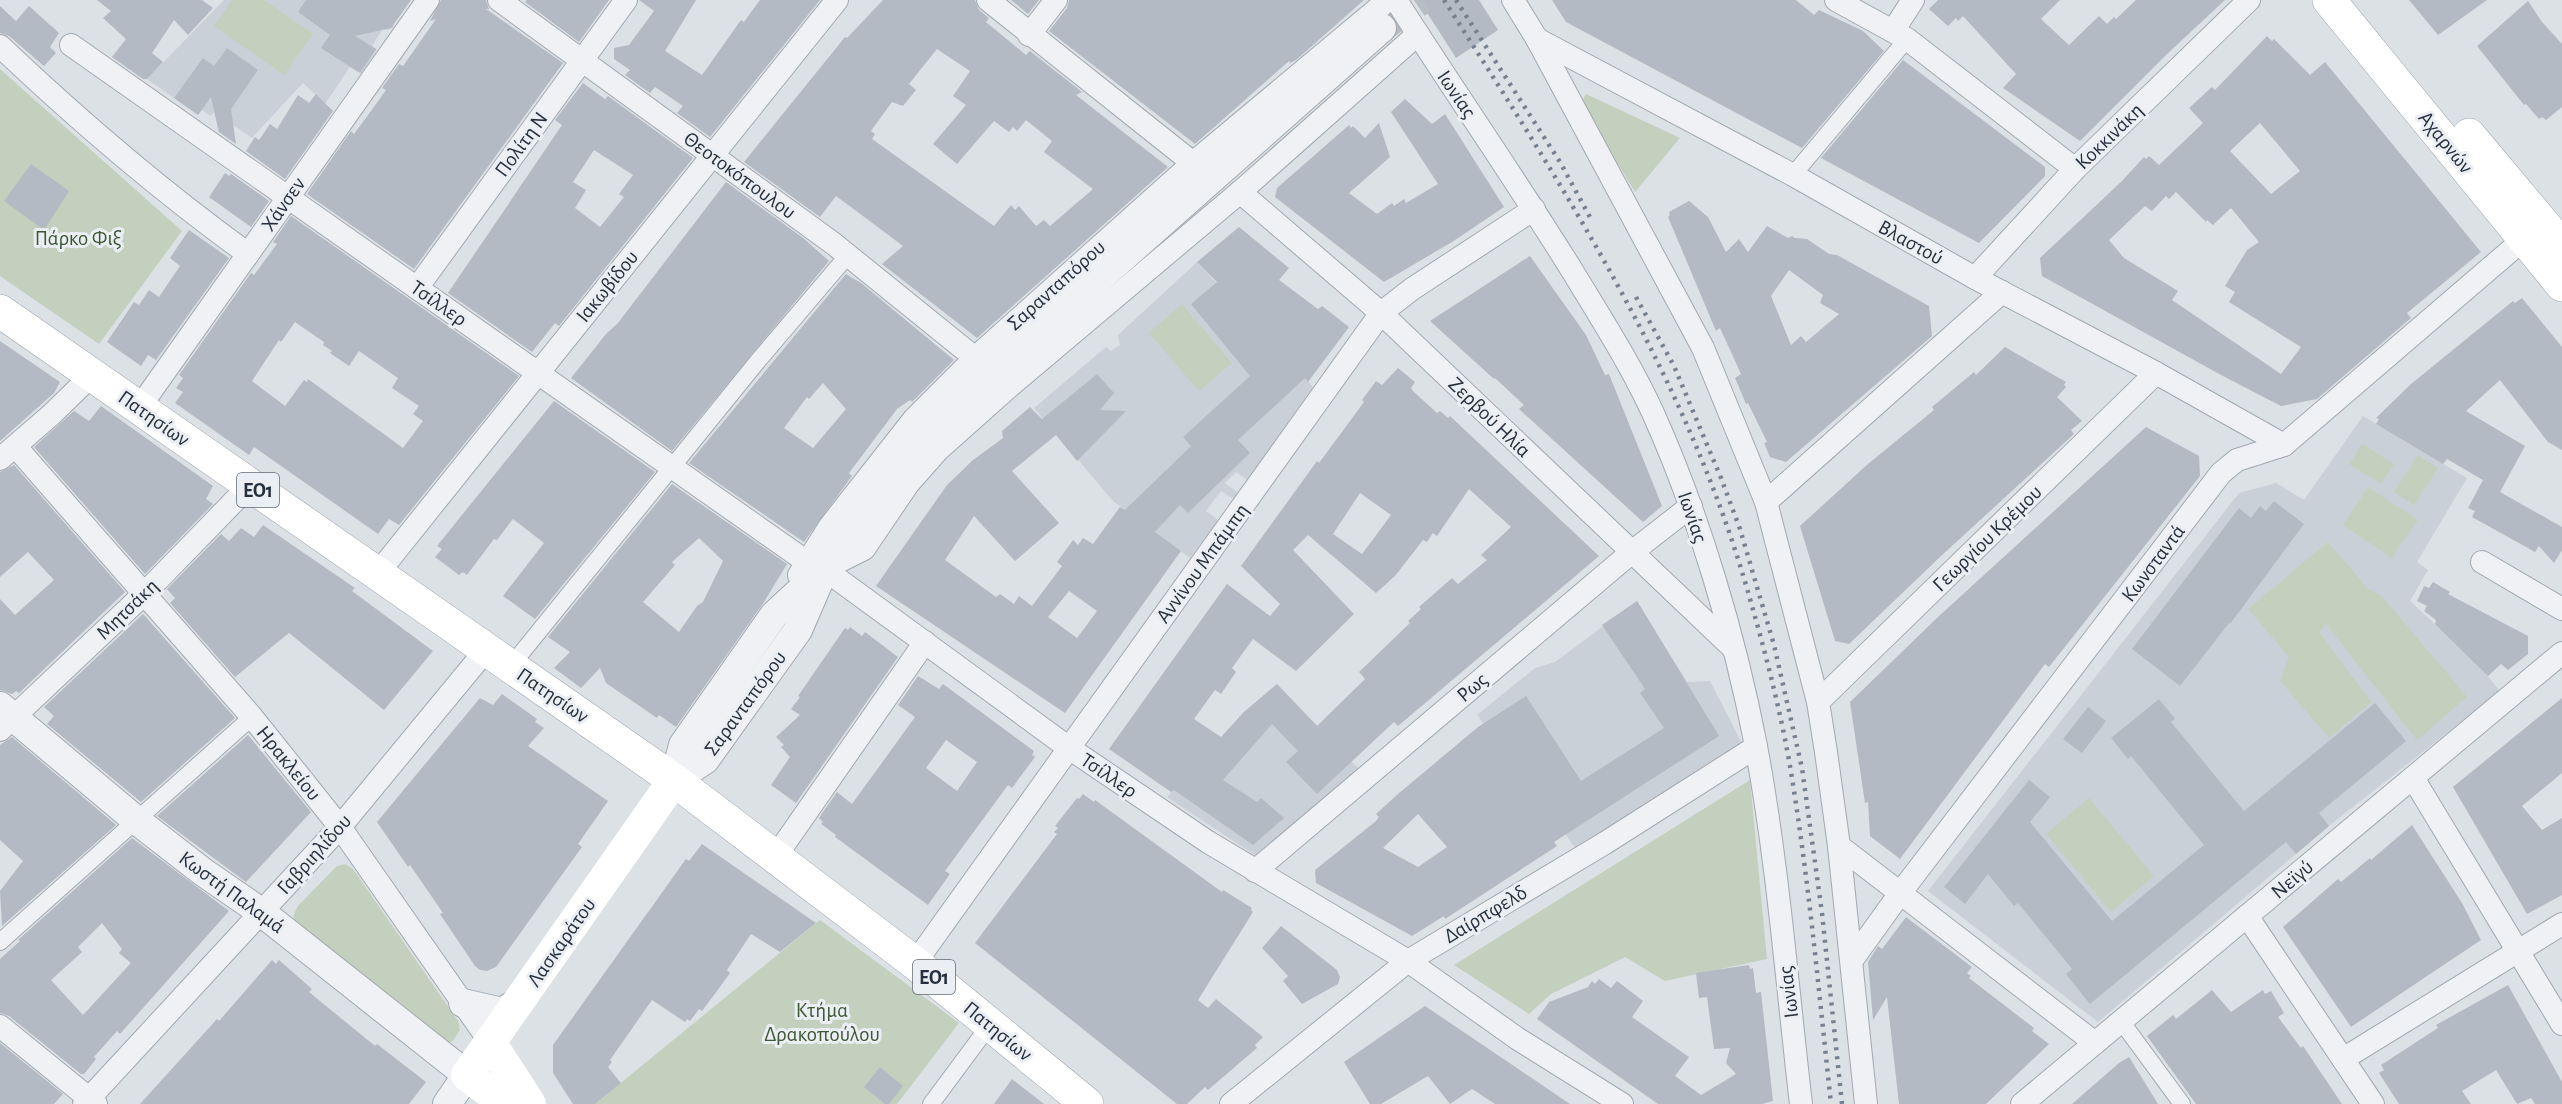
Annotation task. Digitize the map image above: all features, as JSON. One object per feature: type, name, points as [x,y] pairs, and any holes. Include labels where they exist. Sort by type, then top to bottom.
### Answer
[{"type":"main road","name":"Αχαρνών","points":[[2329,0],[2562,285]]},
{"type":"main road","name":"Αχαρνών","points":[[2357,0],[2562,246]]},
{"type":"main road","name":"Πατησίων","points":[[0,311],[674,780],[915,963],[1087,1104]]},
{"type":"main road","name":"Λασκαράτου","points":[[467,1075],[674,780]]},
{"type":"main road","name":"Ηρακλείου","points":[[490,1042],[530,1104]]},
{"type":"main road","points":[[467,1075],[505,1104]]},
{"type":"street","name":"Χάνσεν","points":[[139,408],[428,0]]},
{"type":"street","name":"Θεοτοκόπουλου","points":[[499,0],[848,255],[975,358]]},
{"type":"street","name":"Πολίτη Ν","points":[[417,288],[626,0]]},
{"type":"street","name":"Ιακωβίδου","points":[[378,573],[837,0]]},
{"type":"street","points":[[988,0],[1192,163]]},
{"type":"street","points":[[1029,35],[1056,0]]},
{"type":"street","name":"Σαρανταπόρου","points":[[674,780],[705,760],[798,630],[830,526],[914,419],[975,358],[1192,163],[1388,0]]},
{"type":"street","name":"Ιωνίας","points":[[1396,0],[1534,209],[1598,313],[1653,412],[1691,506],[1734,649],[1756,747],[1772,851],[1801,1104]]},
{"type":"street","points":[[1513,0],[1538,39],[1703,348],[1766,502],[1818,702],[1839,846],[1866,1104]]},
{"type":"street","points":[[1836,0],[1900,35],[2075,169]]},
{"type":"street","points":[[1793,175],[1900,35],[1913,0]]},
{"type":"street","name":"Κοκκινάκη","points":[[1976,278],[2075,169],[2249,0]]},
{"type":"street","name":"Σαρανταπόρου","points":[[674,780],[683,746],[774,615],[927,431],[1382,28]]},
{"type":"street","name":"Σαρανταπόρου","points":[[816,566],[864,549],[908,484],[938,450],[1011,385],[1240,192],[1418,34]]},
{"type":"street","name":"Βλαστού","points":[[1538,39],[1793,175],[1976,278],[2156,373],[2284,445]]},
{"type":"street","points":[[0,45],[35,79],[188,211],[248,254]]},
{"type":"street","name":"Τσίλλερ","points":[[71,45],[925,642],[1069,748],[1255,871],[1408,961],[1518,1039],[1622,1104]]},
{"type":"street","name":"Ζερβού Ηλία","points":[[1240,192],[1381,313],[1734,649]]},
{"type":"street","name":"Αννίνου Μπάμπη","points":[[915,963],[1381,313],[1412,289],[1534,209]]},
{"type":"street","name":"Κωνσταντά","points":[[1852,960],[1901,892],[2222,473],[2236,460],[2284,445],[2524,239]]},
{"type":"street","points":[[498,658],[672,466],[848,255]]},
{"type":"street","points":[[1766,502],[2002,292]]},
{"type":"street","name":"Γεωργίου Κρέμου","points":[[1818,702],[2156,373]]},
{"type":"street","points":[[8,453],[92,375]]},
{"type":"street","name":"Ηρακλείου","points":[[8,453],[145,593],[252,717],[340,827],[490,1042]]},
{"type":"street","name":"Μητσάκη","points":[[5,718],[145,593],[250,485]]},
{"type":"street","name":"Ρως","points":[[1255,871],[1632,552],[1691,506]]},
{"type":"street","points":[[2482,562],[2562,609]]},
{"type":"street","points":[[776,856],[925,642]]},
{"type":"street","name":"Νεϊγύ","points":[[2022,1104],[2562,653]]},
{"type":"street","name":"Γαβριηλίδου","points":[[90,1102],[261,912],[498,658]]},
{"type":"street","points":[[0,942],[252,717]]},
{"type":"street","name":"Κωστή Παλαμά","points":[[5,718],[203,872],[261,912],[467,1075]]},
{"type":"street","name":"Δαίρπφελδ","points":[[1231,1104],[1408,961],[1605,843],[1756,747]]},
{"type":"street","points":[[2413,778],[2518,950],[2554,997],[2562,1024]]},
{"type":"street","points":[[1839,846],[2095,1042]]},
{"type":"street","points":[[2247,916],[2373,1104]]},
{"type":"street","points":[[2343,1059],[2562,924]]},
{"type":"street","points":[[463,1003],[502,1012],[518,1002]]},
{"type":"street","points":[[2121,1021],[2182,1104]]},
{"type":"street","points":[[0,1026],[90,1102]]},
{"type":"street","points":[[931,1104],[980,1038]]},
{"type":"street","name":"Λασκαράτου","points":[[447,1104],[467,1075]]},
{"type":"shaded area","points":[[224,0],[402,0],[392,16],[395,28],[382,30],[372,46],[377,50],[361,74],[350,67],[325,104],[303,83],[252,138],[233,125],[218,128],[214,112],[211,116],[202,110],[198,115],[147,79]]},
{"type":"shaded area","points":[[1197,262],[1313,387],[1247,480],[1236,472],[1225,483],[1238,493],[1234,499],[1221,491],[1206,511],[1218,520],[1190,558],[1113,501],[1034,408],[1106,347],[1111,351],[1120,345],[1118,335]]},
{"type":"shaded area","points":[[2363,416],[2467,478],[2417,562],[2428,570],[2410,601],[2476,662],[2500,691],[2329,826],[2098,1022],[1928,891],[2239,493],[2276,483],[2304,500]]},
{"type":"shaded area","points":[[1637,601],[1687,682],[1710,681],[1743,745],[1576,849],[1477,715],[1535,668],[1555,662]]},
{"type":"shaded area","points":[[1277,684],[1360,770],[1259,858],[1167,797],[1244,712]]},
{"type":"green space","points":[[232,0],[264,0],[313,34],[284,75],[214,26]]},
{"type":"green space","name":"Πάρκο Φιξ","points":[[0,69],[182,231],[99,344],[0,276]]},
{"type":"green space","points":[[1586,94],[1680,138],[1635,192],[1581,103]]},
{"type":"green space","points":[[1182,304],[1232,363],[1199,391],[1149,333]]},
{"type":"green space","points":[[2362,444],[2394,464],[2381,484],[2349,464]]},
{"type":"green space","points":[[2418,455],[2438,468],[2414,505],[2394,492]]},
{"type":"green space","points":[[2368,487],[2418,520],[2392,558],[2343,525]]},
{"type":"green space","points":[[2328,542],[2368,589],[2381,595],[2467,697],[2417,740],[2326,624],[2319,632],[2371,702],[2329,738],[2280,681],[2289,657],[2248,609]]},
{"type":"green space","points":[[1750,780],[1767,959],[1665,981],[1625,957],[1551,994],[1529,1014],[1454,965]]},
{"type":"green space","points":[[2089,798],[2154,876],[2111,912],[2046,834]]},
{"type":"green space","points":[[345,864],[353,869],[458,1021],[460,1030],[453,1041],[446,1043],[293,924],[298,906],[337,866]]},
{"type":"green space","name":"Κτήμα Δρακοπούλου","points":[[820,920],[959,1023],[897,1104],[595,1104]]},
{"type":"building","points":[[97,0],[202,0],[213,8],[188,35],[174,20],[152,53],[163,62],[147,79],[143,79],[112,57],[126,39],[103,18],[111,11]]},
{"type":"building","points":[[306,0],[411,0],[391,28],[355,36],[376,49],[360,73],[321,48],[330,35],[298,12]]},
{"type":"building","points":[[441,0],[486,0],[489,9],[486,9],[563,63],[414,269],[307,194],[351,131],[354,134],[386,90],[382,88],[399,64],[403,66],[436,19],[430,21]]},
{"type":"building","points":[[527,0],[609,0],[579,42],[525,2]]},
{"type":"building","points":[[639,0],[696,0],[665,51],[702,75],[741,20],[744,22],[760,0],[820,0],[710,137],[677,113],[683,106],[655,87],[650,93],[625,75],[630,70],[614,59],[614,48],[629,45],[654,11]]},
{"type":"building","points":[[883,0],[975,0],[979,10],[989,18],[986,22],[1026,55],[1030,51],[1082,92],[1076,95],[1168,167],[977,338],[882,264],[903,246],[836,196],[820,217],[744,162],[845,37],[847,38]],"holes":[[[937,49],[970,71],[953,96],[966,105],[933,144],[957,164],[994,121],[1009,132],[1013,127],[1017,131],[1026,120],[1052,141],[1044,152],[1093,189],[1050,226],[1044,220],[1036,226],[1019,206],[1015,210],[1011,205],[994,226],[872,139],[875,134],[871,131],[892,102],[903,106],[916,90],[909,84]]]},
{"type":"building","points":[[1011,0],[1039,0],[1028,14]]},
{"type":"building","points":[[1069,0],[1364,0],[1296,60],[1290,63],[1289,61],[1195,144],[1049,31],[1067,8]]},
{"type":"building","points":[[1419,0],[1479,0],[1498,30],[1456,58]]},
{"type":"building","points":[[1552,0],[1796,0],[1814,15],[1819,10],[1863,31],[1884,51],[1802,148],[1566,22]]},
{"type":"building","points":[[1938,0],[2060,0],[2041,19],[2069,45],[2099,16],[2107,24],[2114,17],[2116,19],[2136,0],[2225,0],[2080,141],[2003,88],[2016,74],[1963,16],[1958,21],[1956,18],[1948,26],[1929,9]]},
{"type":"building","points":[[2409,0],[2487,0],[2438,35]]},
{"type":"building","points":[[2528,1],[2542,22],[2562,44],[2562,107],[2546,120],[2542,117],[2539,119],[2526,104],[2524,105],[2477,46]]},
{"type":"building","points":[[0,6],[16,21],[29,6],[59,33],[50,47],[56,53],[44,66],[9,36],[0,33]]},
{"type":"building","points":[[2267,36],[2272,41],[2274,39],[2310,75],[2325,62],[2481,252],[2407,313],[2411,318],[2317,399],[2281,406],[2042,276],[2040,258],[2122,181],[2144,157],[2146,159],[2149,156],[2159,165],[2203,123],[2189,108],[2212,87],[2215,90]],"holes":[[[2260,123],[2300,171],[2271,194],[2230,151]],[[2176,192],[2206,222],[2207,220],[2213,225],[2231,208],[2259,242],[2247,250],[2225,286],[2235,292],[2229,302],[2301,347],[2281,374],[2172,300],[2178,291],[2124,258],[2109,240],[2145,206],[2152,211],[2166,196],[2169,199]]]},
{"type":"building","points":[[227,48],[258,70],[231,109],[236,144],[219,132],[211,97],[198,115],[174,98],[203,58],[214,66]]},
{"type":"building","points":[[1903,60],[2045,167],[2045,176],[1979,243],[1821,158]]},
{"type":"building","points":[[583,83],[605,99],[608,96],[693,158],[559,326],[555,323],[532,352],[448,293],[562,125],[555,120]],"holes":[[[594,150],[633,175],[619,194],[624,197],[600,227],[575,208],[586,190],[573,182]]]},
{"type":"building","points":[[316,94],[333,111],[285,179],[246,151],[255,137],[259,140],[270,124],[277,129],[298,95],[309,103]]},
{"type":"building","points":[[1405,99],[1432,124],[1445,114],[1504,207],[1452,242],[1384,282],[1275,197],[1277,188],[1349,125],[1365,138],[1379,123],[1390,157],[1349,193],[1377,214],[1392,203],[1394,206],[1404,199],[1406,203],[1438,184],[1391,112]]},
{"type":"building","points":[[31,164],[69,191],[44,230],[4,201]]},
{"type":"building","points":[[225,173],[229,176],[231,174],[269,201],[251,227],[209,197]]},
{"type":"building","points":[[726,182],[803,238],[829,261],[672,451],[571,378],[606,334],[618,323]]},
{"type":"building","points":[[1689,201],[1708,217],[1726,252],[1739,239],[1748,252],[1767,226],[1788,238],[1792,236],[1807,239],[1829,254],[1837,255],[1929,306],[1932,336],[1786,462],[1770,457],[1764,443],[1767,442],[1735,378],[1741,374],[1720,328],[1716,331],[1668,217],[1669,212]],"holes":[[[1789,270],[1823,295],[1820,303],[1839,314],[1806,342],[1801,336],[1791,345],[1771,296]]]},
{"type":"building","points":[[291,216],[519,376],[399,525],[389,519],[378,534],[254,447],[249,455],[175,403],[183,392],[176,388],[183,378],[179,375],[251,273],[254,275],[277,244],[273,242]],"holes":[[[295,322],[324,342],[323,345],[332,351],[330,353],[349,366],[359,351],[398,378],[392,388],[419,406],[413,414],[423,421],[403,448],[308,379],[307,382],[304,380],[285,406],[252,381],[279,340],[281,342]]]},
{"type":"building","points":[[1239,227],[1289,268],[1279,280],[1318,309],[1322,306],[1349,327],[1308,382],[1305,378],[1238,440],[1250,453],[1188,513],[1180,505],[1155,532],[1181,551],[1065,713],[876,586],[947,485],[973,460],[1003,438],[1002,431],[1030,407],[1042,419],[1097,374],[1114,393],[1100,410],[1126,411],[1077,461],[1056,435],[1012,471],[1059,523],[1015,561],[974,516],[945,560],[996,597],[1000,594],[1014,604],[1019,596],[1032,606],[1062,566],[1057,562],[1073,540],[1078,545],[1083,538],[1093,544],[1120,507],[1125,510],[1191,446],[1183,437],[1250,376],[1191,304],[1217,282],[1197,262]],"holes":[[[1069,591],[1097,611],[1077,638],[1048,617]]]},
{"type":"building","points":[[189,230],[229,258],[156,360],[148,355],[141,366],[107,342],[134,302],[139,305],[149,290],[159,297],[180,266],[170,258]]},
{"type":"building","points":[[1530,256],[1586,335],[1605,375],[1609,374],[1662,506],[1643,522],[1519,409],[1524,405],[1430,321]]},
{"type":"building","points":[[846,274],[861,283],[954,360],[912,402],[910,400],[897,409],[849,473],[852,476],[804,542],[689,463]],"holes":[[[823,383],[846,409],[813,448],[784,428],[807,397],[809,399]]]},
{"type":"building","points":[[2522,298],[2562,347],[2562,450],[2548,442],[2500,380],[2466,411],[2525,446],[2500,492],[2562,527],[2562,550],[2554,563],[2539,546],[2535,552],[2472,517],[2475,511],[2468,508],[2483,480],[2447,459],[2443,464],[2376,424],[2379,419],[2376,418],[2411,384],[2513,301],[2515,303]]},
{"type":"building","points":[[0,341],[60,382],[54,393],[0,441]]},
{"type":"building","points":[[2005,347],[2066,382],[2064,385],[2066,387],[2057,397],[2082,421],[2071,430],[2074,434],[1849,644],[1835,641],[1800,526],[1868,464],[1934,410],[1932,407],[1974,372],[1976,375]]},
{"type":"building","points":[[1398,368],[1415,382],[1411,388],[1413,391],[1437,413],[1440,411],[1448,418],[1450,416],[1599,556],[1398,726],[1394,722],[1317,794],[1286,762],[1298,751],[1272,724],[1223,780],[1257,802],[1261,798],[1284,818],[1253,845],[1174,790],[1171,792],[1109,749],[1227,584],[1270,616],[1280,604],[1241,566],[1317,461],[1319,463],[1364,402],[1362,400],[1376,381],[1382,385]],"holes":[[[1469,489],[1511,527],[1481,555],[1487,560],[1458,584],[1452,578],[1419,607],[1421,609],[1408,621],[1410,623],[1359,672],[1365,679],[1317,726],[1277,684],[1244,712],[1221,737],[1194,719],[1215,690],[1221,694],[1236,672],[1232,668],[1253,639],[1296,671],[1354,614],[1293,550],[1308,535],[1376,593],[1395,576],[1423,540],[1427,542],[1433,533],[1437,536]],[[1360,493],[1391,515],[1362,554],[1333,534]]]},
{"type":"building","points":[[554,401],[655,472],[535,619],[503,596],[544,543],[513,519],[497,540],[494,539],[467,575],[463,572],[459,575],[435,557],[442,549],[437,546]]},
{"type":"building","points":[[101,406],[213,486],[206,499],[213,504],[145,574],[34,447],[74,411],[89,421]]},
{"type":"building","points":[[2146,427],[2199,456],[2200,476],[2049,667],[2045,664],[1900,859],[1870,836],[1868,802],[1865,803],[1850,702],[1938,617]]},
{"type":"building","points":[[14,465],[125,592],[19,693],[16,691],[12,694],[0,690],[0,599],[15,615],[54,580],[28,552],[0,577],[0,472]]},
{"type":"building","points":[[672,484],[787,564],[764,602],[676,727],[659,715],[657,718],[606,683],[600,668],[581,688],[554,668],[570,652],[548,637]],"holes":[[[699,538],[723,561],[703,602],[697,606],[679,632],[643,602],[675,565],[672,562]]]},
{"type":"building","points":[[2274,501],[2304,524],[2230,624],[2180,686],[2132,649],[2239,508],[2251,518],[2260,506],[2266,511]]},
{"type":"building","points":[[263,525],[355,588],[352,591],[433,651],[384,710],[289,633],[235,677],[170,603],[175,598],[167,589],[221,534],[229,541],[241,528],[254,537]]},
{"type":"building","points":[[2433,582],[2450,592],[2448,594],[2528,636],[2528,654],[2508,670],[2501,664],[2488,676],[2435,624],[2436,620],[2424,611],[2427,606],[2417,601],[2424,586],[2429,588]]},
{"type":"building","points":[[1637,601],[1719,736],[1554,842],[1557,846],[1445,919],[1444,916],[1412,936],[1316,883],[1315,870],[1376,821],[1379,817],[1376,814],[1398,794],[1478,727],[1526,696],[1581,781],[1664,728],[1640,693],[1645,689],[1602,625]],"holes":[[[1418,814],[1447,847],[1418,867],[1383,848]]]},
{"type":"building","points":[[143,614],[235,718],[141,802],[47,724],[54,716],[44,707]]},
{"type":"building","points":[[850,627],[862,636],[865,632],[898,657],[796,803],[771,785],[790,757],[781,747],[784,745],[776,737],[800,715],[791,709],[800,697],[798,696],[845,628],[848,630]]},
{"type":"building","points":[[918,676],[939,689],[943,684],[1034,751],[1032,755],[1035,757],[1012,788],[1008,785],[945,871],[950,874],[928,905],[835,837],[836,835],[821,824],[823,822],[819,818],[837,792],[852,804],[915,717],[898,705]],"holes":[[[946,740],[977,762],[957,791],[926,768]]]},
{"type":"building","points":[[502,694],[537,719],[535,722],[544,728],[528,746],[608,801],[578,844],[582,847],[496,967],[487,971],[475,966],[440,914],[443,913],[377,822],[480,698],[493,705]]},
{"type":"building","points":[[2562,698],[2562,773],[2522,806],[2542,830],[2562,818],[2562,895],[2527,914],[2453,787]]},
{"type":"building","points":[[2159,699],[2175,719],[2171,722],[2244,811],[2375,703],[2406,741],[2319,813],[2329,826],[2296,854],[2286,842],[2090,1004],[2066,974],[2072,969],[2018,903],[2014,906],[1988,874],[1965,904],[1944,887],[2029,780],[2050,797],[2030,822],[2112,921],[2204,845],[2131,756],[2128,759],[2111,738]]},
{"type":"building","points":[[2088,707],[2106,721],[2082,753],[2063,739]]},
{"type":"building","points":[[248,735],[311,812],[246,882],[157,816]]},
{"type":"building","points":[[12,737],[116,825],[2,926],[0,891],[23,861],[0,840],[0,745]]},
{"type":"building","points":[[1083,794],[1094,802],[1095,800],[1222,892],[1223,890],[1252,908],[1253,912],[1198,1000],[1208,1008],[1216,999],[1263,1037],[1255,1045],[1257,1048],[1208,1090],[1205,1087],[1187,1104],[1177,1104],[975,943],[1057,834],[1054,832],[1058,828],[1055,826],[1077,798],[1079,799]]},
{"type":"building","points":[[2412,825],[2462,903],[2481,940],[2351,1027],[2283,927],[2338,879],[2341,882]]},
{"type":"building","points":[[132,838],[229,911],[120,1034],[117,1031],[94,1057],[96,1059],[84,1074],[81,1074],[9,1016],[0,1013],[0,959],[20,941],[18,940]],"holes":[[[102,923],[122,949],[119,953],[131,963],[83,1015],[51,980],[82,952],[78,947]]]},
{"type":"building","points":[[702,844],[816,923],[780,952],[751,934],[727,970],[730,973],[702,1011],[699,1009],[690,1021],[687,1019],[685,1022],[652,1000],[610,1060],[612,1062],[608,1067],[621,1083],[595,1104],[573,1104],[553,1073],[553,1045],[686,859],[689,861]]},
{"type":"building","points":[[1906,917],[1972,967],[1967,973],[1971,976],[1969,978],[2034,1028],[2032,1031],[2049,1044],[1986,1104],[1899,1104],[1887,997],[1873,1020],[1868,962],[1878,946],[1882,949]]},
{"type":"building","points":[[1281,926],[1337,970],[1340,977],[1338,984],[1302,1004],[1283,981],[1288,976],[1262,948]]},
{"type":"building","points":[[272,960],[276,964],[279,960],[312,989],[309,992],[375,1046],[377,1044],[426,1082],[409,1104],[140,1104],[217,1019],[219,1021]]},
{"type":"building","points":[[1749,965],[1750,969],[1753,968],[1756,993],[1761,992],[1773,1101],[1762,1104],[1658,1104],[1537,1019],[1549,1002],[1588,987],[1592,981],[1595,984],[1599,979],[1611,988],[1617,981],[1643,1001],[1632,1017],[1689,1057],[1675,1076],[1701,1095],[1736,1074],[1726,1063],[1730,1048],[1714,1049],[1707,997],[1699,998],[1696,973]]},
{"type":"building","points":[[2508,985],[2562,1082],[2562,1104],[2535,1104],[2531,1098],[2517,1104],[2496,1070],[2462,1091],[2471,1104],[2399,1104],[2379,1073],[2384,1070],[2381,1065],[2438,1028],[2436,1025]]},
{"type":"building","points":[[2212,990],[2231,1012],[2263,990],[2265,994],[2271,991],[2284,1013],[2278,1017],[2301,1048],[2303,1046],[2342,1104],[2196,1104],[2147,1036],[2173,1015],[2176,1019]]},
{"type":"building","points":[[1425,1006],[1570,1104],[1495,1104],[1472,1089],[1450,1104],[1428,1076],[1381,1104],[1370,1104],[1344,1062]]},
{"type":"building","points":[[0,1043],[63,1094],[54,1104],[0,1104]]},
{"type":"building","points":[[2129,1057],[2158,1104],[2072,1104],[2119,1063]]},
{"type":"building","points":[[880,1067],[903,1086],[889,1104],[885,1104],[864,1087]]},
{"type":"building","points":[[1012,1079],[1044,1104],[994,1104]]},
{"type":"tunnel","points":[[1382,28],[1423,0]]},
{"type":"railway","points":[[1444,0],[1577,213],[1618,286],[1656,359],[1691,435],[1722,512],[1748,592],[1787,749],[1808,896],[1831,1104]]},
{"type":"railway","points":[[1456,0],[1560,162],[1591,219]]},
{"type":"railway","points":[[1636,297],[1674,366],[1721,478],[1740,529],[1774,645],[1802,768],[1822,913],[1842,1104]]}]
